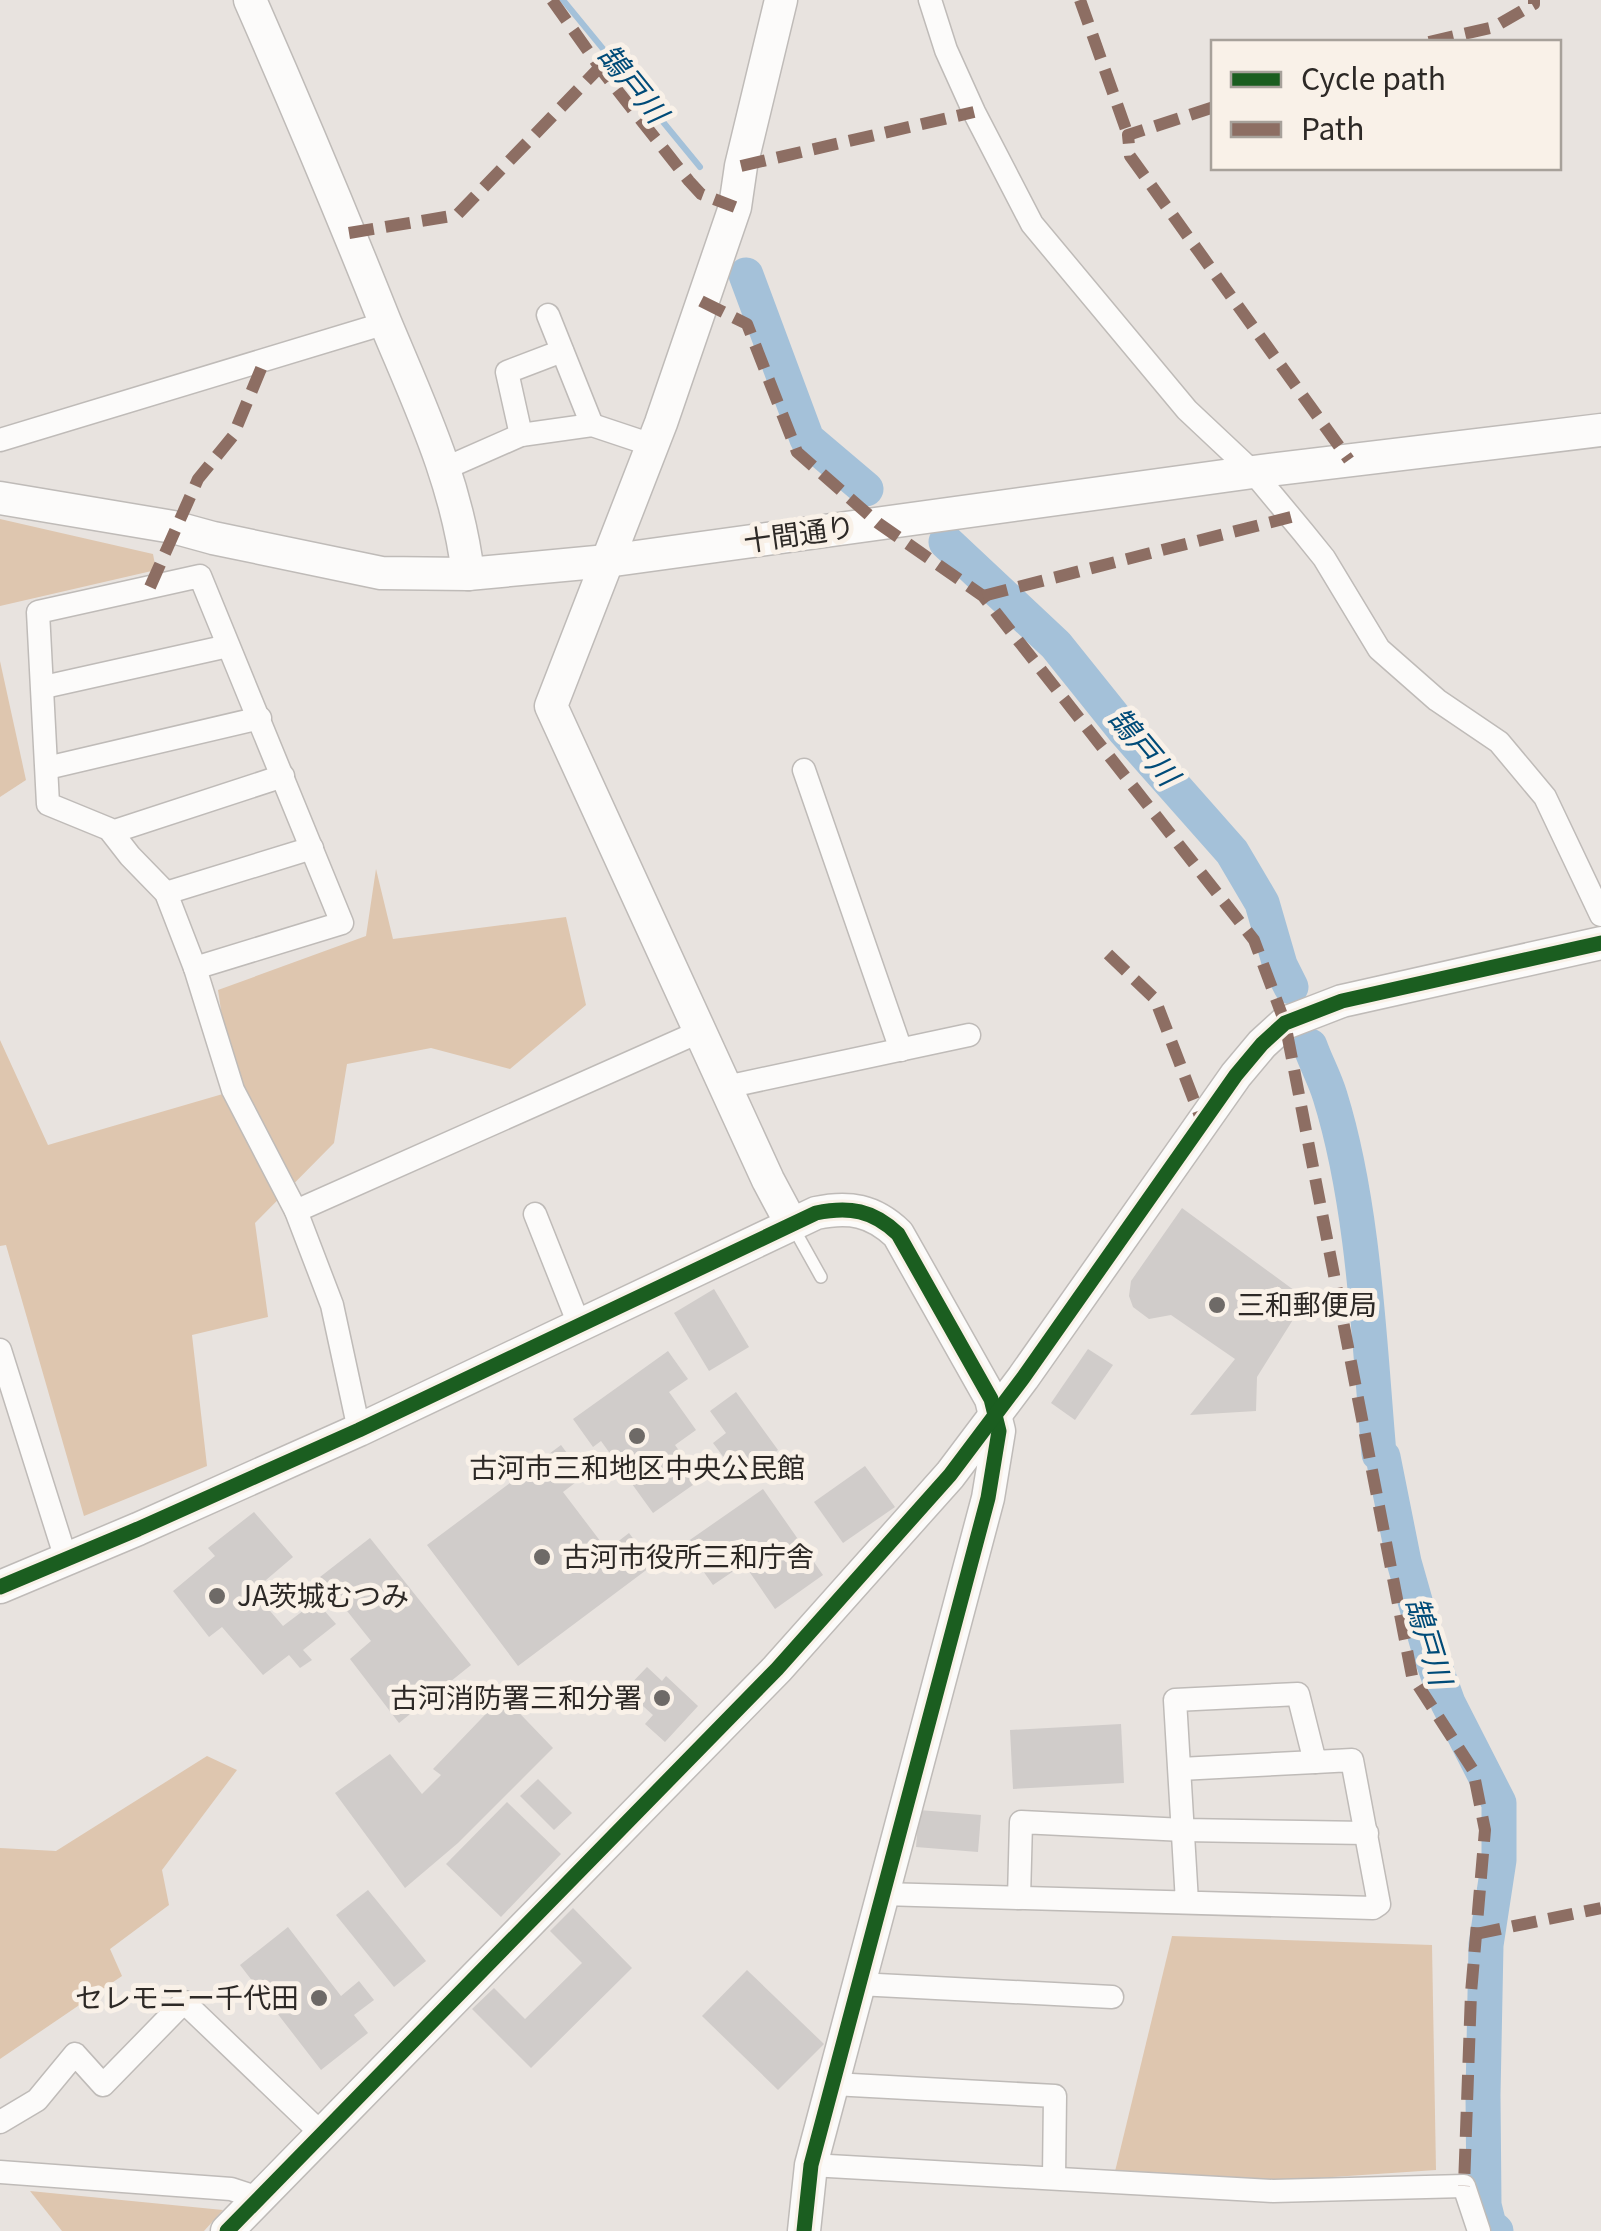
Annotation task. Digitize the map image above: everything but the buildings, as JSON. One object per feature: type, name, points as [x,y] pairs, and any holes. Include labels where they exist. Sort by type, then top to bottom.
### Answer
[{"type":"street","points":[[250,0],[446,468],[462,529],[468,574]]},
{"type":"street","points":[[782,0],[741,166],[735,207],[652,445],[551,706],[768,1180],[792,1223]]},
{"type":"street","points":[[930,0],[946,50],[974,112],[1032,224],[1186,410],[1252,472],[1324,558],[1379,649],[1437,700],[1498,742],[1545,797],[1601,915]]},
{"type":"street","points":[[548,315],[592,425]]},
{"type":"street","points":[[0,440],[386,323]]},
{"type":"street","points":[[521,434],[506,372],[562,351]]},
{"type":"street","points":[[446,468],[521,434],[592,425],[652,445]]},
{"type":"street","name":"十間通り","points":[[0,498],[172,526],[381,573],[468,574],[607,561],[1252,472],[1601,430]]},
{"type":"street","points":[[194,968],[342,924],[200,576],[38,612],[48,804],[112,832],[166,893],[234,1090],[296,1212],[332,1306],[359,1430]]},
{"type":"street","points":[[44,686],[228,646]]},
{"type":"street","points":[[47,768],[260,718]]},
{"type":"street","points":[[804,770],[902,1050]]},
{"type":"street","points":[[112,832],[283,776]]},
{"type":"street","points":[[166,893],[312,848]]},
{"type":"street","points":[[227,2231],[777,1668],[950,1475],[1262,1044],[1285,1024],[1342,1001],[1601,943]]},
{"type":"street","points":[[296,1212],[701,1031]]},
{"type":"street","points":[[726,1087],[970,1035]]},
{"type":"street","points":[[0,1587],[359,1430],[580,1328],[792,1223],[840,1208],[875,1215],[889,1225],[898,1234],[973,1363],[996,1414],[998,1432],[988,1498],[812,2164],[804,2231]]},
{"type":"street","points":[[535,1214],[580,1328]]},
{"type":"street","points":[[0,1350],[66,1560]]},
{"type":"street","points":[[1186,1902],[1174,1700],[1298,1694],[1314,1762]]},
{"type":"street","points":[[882,1894],[1373,1908],[1380,1904],[1352,1760],[1180,1768]]},
{"type":"street","points":[[1019,1898],[1022,1822],[1368,1833]]},
{"type":"street","points":[[858,1984],[1112,1996]]},
{"type":"street","points":[[0,2122],[37,2100],[74,2054],[103,2085],[184,2002],[322,2134]]},
{"type":"street","points":[[833,2084],[1055,2096],[1054,2177]]},
{"type":"street","points":[[812,2164],[1273,2191],[1464,2186],[1479,2231]]},
{"type":"street","points":[[0,2172],[231,2189],[260,2198]]},
{"type":"lane","points":[[792,1223],[821,1277]]},
{"type":"shaded area","points":[[0,519],[153,554],[156,570],[0,606]]},
{"type":"shaded area","points":[[0,661],[26,780],[0,797]]},
{"type":"shaded area","points":[[376,869],[393,939],[566,917],[586,1005],[510,1069],[431,1048],[347,1064],[334,1143],[255,1223],[268,1317],[192,1335],[207,1466],[84,1516],[6,1245],[0,1246],[0,1040],[48,1145],[233,1091],[218,990],[366,936]]},
{"type":"shaded area","points":[[207,1756],[237,1770],[162,1870],[169,1905],[110,1949],[122,1976],[0,2059],[0,1848],[56,1851]]},
{"type":"shaded area","points":[[1172,1936],[1432,1945],[1436,2170],[1110,2192]]},
{"type":"shaded area","points":[[30,2191],[223,2210],[204,2231],[62,2231]]},
{"type":"waterway","name":"鵠戸川","points":[[563,0],[700,167]]},
{"type":"waterway","name":"鵠戸川","points":[[746,275],[807,439],[866,489]]},
{"type":"waterway","name":"鵠戸川","points":[[946,542],[1056,645],[1125,731],[1232,852],[1262,903],[1280,965],[1291,987]]},
{"type":"waterway","name":"鵠戸川","points":[[1310,1046],[1330,1096],[1351,1182],[1364,1273],[1379,1454],[1383,1457],[1404,1562],[1448,1703],[1499,1803],[1499,1860],[1486,1945],[1483,2095],[1484,2205],[1489,2225],[1496,2231]]},
{"type":"marked path","points":[[552,0],[689,181],[701,194],[735,207]]},
{"type":"marked path","points":[[1080,0],[1128,135]]},
{"type":"marked path","points":[[1438,40],[1494,27],[1534,4],[1534,0]]},
{"type":"marked path","points":[[349,233],[457,215],[600,67]]},
{"type":"marked path","points":[[1211,108],[1128,135],[1130,156],[1349,460]]},
{"type":"marked path","points":[[741,166],[974,112]]},
{"type":"marked path","points":[[701,301],[747,324],[797,452],[878,523],[983,596],[1254,940],[1285,1023],[1412,1676],[1473,1770],[1485,1830],[1471,1993],[1464,2186]]},
{"type":"marked path","points":[[150,587],[198,479],[233,436],[265,359]]},
{"type":"marked path","points":[[983,596],[1291,517]]},
{"type":"marked path","points":[[1108,954],[1155,999],[1203,1124]]},
{"type":"marked path","points":[[1476,1934],[1601,1908]]},
{"type":"cycle path","points":[[227,2231],[777,1669],[950,1475],[1262,1044],[1285,1023],[1342,1001],[1601,943]]},
{"type":"cycle path","points":[[0,1587],[359,1430],[816,1213],[860,1212],[889,1226],[898,1234],[991,1399],[999,1431],[988,1498],[811,2165],[804,2231]]},
{"type":"place","name":"三和郵便局","points":[[1217,1305]]},
{"type":"place","name":"古河市三和地区中央公民館","points":[[637,1436]]},
{"type":"place","name":"古河市役所三和庁舎","points":[[542,1557]]},
{"type":"place","name":"JA茨城むつみ","points":[[217,1596]]},
{"type":"place","name":"古河消防署三和分署","points":[[662,1698]]},
{"type":"place","name":"セレモニー千代田","points":[[319,1998]]}]
